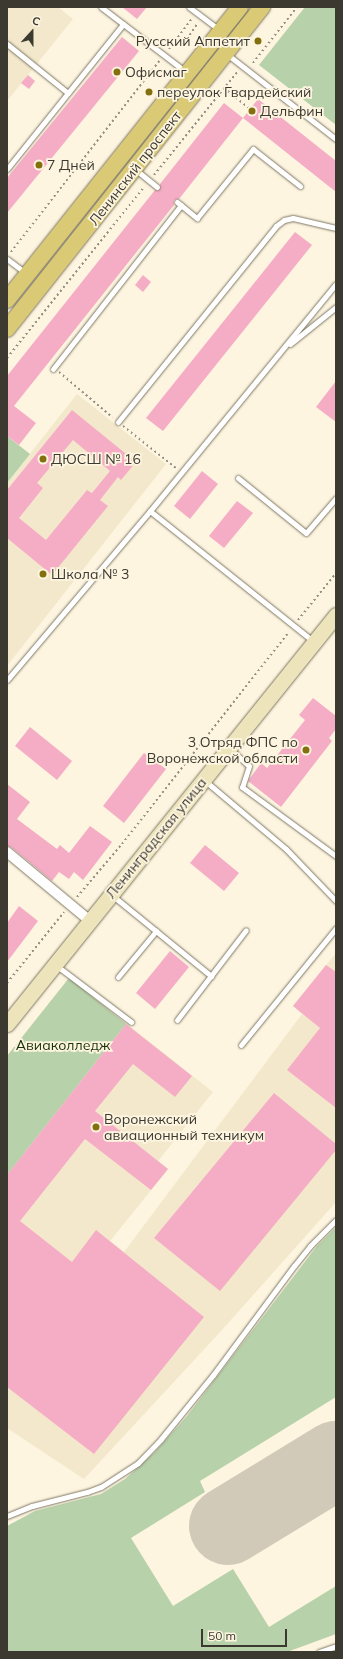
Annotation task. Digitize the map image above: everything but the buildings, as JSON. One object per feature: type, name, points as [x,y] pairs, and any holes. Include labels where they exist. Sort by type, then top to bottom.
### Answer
[{"type":"main road","name":"Ленинский проспект","points":[[7,329],[262,7]]},
{"type":"main road","name":"Ленинский проспект","points":[[7,300],[238,8]]},
{"type":"main road","name":"Ленинградская улица","points":[[7,1024],[110,894],[336,615]]},
{"type":"street","points":[[7,852],[90,921]]},
{"type":"lane","points":[[101,7],[187,73]]},
{"type":"lane","points":[[189,7],[221,31]]},
{"type":"lane","points":[[7,169],[123,24]]},
{"type":"lane","points":[[7,44],[68,93]]},
{"type":"lane","points":[[225,53],[336,139]]},
{"type":"lane","points":[[53,369],[179,204],[197,218],[253,149],[300,186]]},
{"type":"lane","points":[[133,169],[157,187]]},
{"type":"lane","points":[[118,422],[276,226],[284,220],[293,218],[336,228]]},
{"type":"lane","points":[[7,258],[27,274]]},
{"type":"lane","points":[[7,680],[150,511],[336,284]]},
{"type":"lane","points":[[281,351],[336,307]]},
{"type":"lane","points":[[238,478],[306,533],[336,498]]},
{"type":"lane","points":[[150,511],[314,642]]},
{"type":"lane","points":[[229,748],[249,766],[242,787],[336,856]]},
{"type":"lane","points":[[204,779],[286,849],[336,901]]},
{"type":"lane","points":[[110,894],[211,976]]},
{"type":"lane","points":[[241,1045],[336,928]]},
{"type":"lane","points":[[177,1020],[246,930]]},
{"type":"lane","points":[[118,977],[156,931]]},
{"type":"lane","points":[[55,964],[130,1022]]},
{"type":"lane","points":[[7,1516],[32,1506],[101,1487],[138,1463],[161,1439],[213,1375],[310,1246],[336,1220]]},
{"type":"lane","points":[[319,1652],[336,1646]]},
{"type":"path","points":[[247,70],[297,7]]},
{"type":"path","points":[[7,258],[192,20],[198,25],[187,38]]},
{"type":"path","points":[[7,358],[242,66]]},
{"type":"path","points":[[224,88],[250,109]]},
{"type":"path","points":[[7,983],[122,844],[336,573]]},
{"type":"shaded area","points":[[7,7],[58,7],[73,19],[7,101]]},
{"type":"shaded area","name":"Школа № 3","points":[[77,394],[166,464],[7,666],[7,483]]},
{"type":"shaded area","points":[[336,953],[336,1202],[222,1330],[84,1479],[7,1428],[7,1056],[69,978],[213,1092],[158,1161],[168,1169],[110,1241],[124,1252],[302,1014],[293,1006]]},
{"type":"green space","points":[[305,7],[336,7],[336,125],[259,65]]},
{"type":"green space","points":[[7,436],[30,454],[7,483]]},
{"type":"green space","name":"Авиаколледж","points":[[69,978],[126,1024],[7,1175],[7,1056]]},
{"type":"green space","points":[[336,1227],[336,1397],[200,1481],[205,1492],[131,1538],[173,1606],[233,1569],[269,1627],[336,1586],[336,1634],[287,1652],[7,1652],[7,1526],[35,1511],[101,1494],[125,1479],[154,1453],[187,1416],[317,1246]]},
{"type":"runway","points":[[228,1526],[336,1460]]},
{"type":"place","name":"Русский Аппетит","points":[[258,41]]},
{"type":"place","name":"Офисмаг","points":[[117,72]]},
{"type":"place","name":"переулок Гвардейский","points":[[149,92]]},
{"type":"place","name":"Дельфин","points":[[252,111]]},
{"type":"place","name":"7 Дней","points":[[39,165]]},
{"type":"place","name":"ДЮСШ № 16","points":[[43,459]]},
{"type":"place","name":"Школа № 3","points":[[43,574]]},
{"type":"place","name":"3 Отряд ФПС по Воронежской области","points":[[306,750]]},
{"type":"place","name":"Воронежский авиационный техникум","points":[[96,1127]]}]
